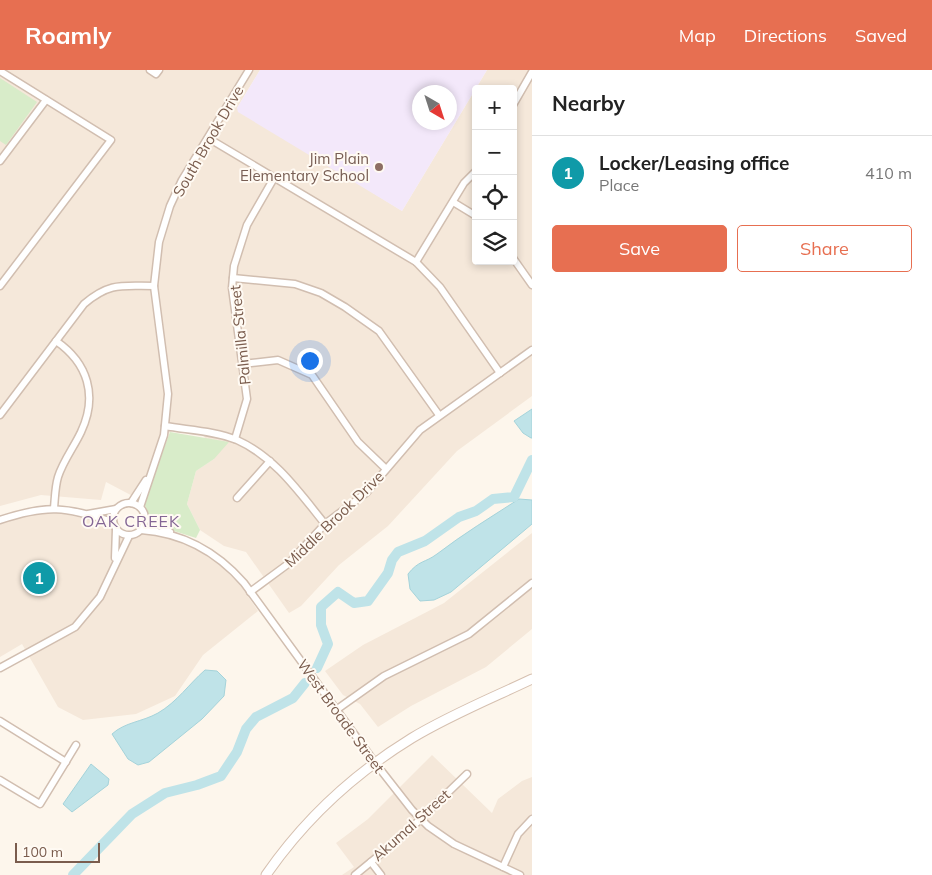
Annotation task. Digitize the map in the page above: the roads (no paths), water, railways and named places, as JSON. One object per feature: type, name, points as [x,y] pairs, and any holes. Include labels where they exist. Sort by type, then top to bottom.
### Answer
[{"type":"street","name":"South Brook Drive","points":[[140,507],[165,426],[168,394],[154,286],[159,242],[170,206],[182,180],[249,70]]},
{"type":"street","points":[[0,71],[111,140],[0,286]]},
{"type":"street","points":[[517,98],[532,72]]},
{"type":"street","points":[[0,161],[46,100]]},
{"type":"street","points":[[208,138],[416,262],[440,287],[500,373]]},
{"type":"street","points":[[416,262],[464,184],[472,175]]},
{"type":"street","name":"Palmilla Street","points":[[235,439],[247,399],[232,288],[234,266],[247,225],[274,178]]},
{"type":"street","points":[[453,202],[472,214]]},
{"type":"street","points":[[517,264],[532,285]]},
{"type":"street","points":[[233,278],[295,284],[321,293],[345,307],[379,331],[439,415]]},
{"type":"street","points":[[0,415],[84,304],[96,294],[111,286],[154,286]]},
{"type":"street","points":[[54,508],[58,476],[88,416],[90,394],[86,373],[71,353],[56,341]]},
{"type":"street","name":"Middle Brook Drive","points":[[250,592],[288,564],[325,524],[366,492],[407,444],[439,415],[532,350]]},
{"type":"street","points":[[242,364],[278,360],[312,375],[358,442],[386,469]]},
{"type":"street","points":[[165,426],[235,439],[270,460],[325,524]]},
{"type":"street","points":[[237,498],[270,460]]},
{"type":"street","name":"South Brook Drive","points":[[131,503],[148,476]]},
{"type":"street","points":[[0,668],[75,627],[100,597],[129,536],[141,530],[146,518],[140,507],[131,503],[125,503],[116,509],[86,514]]},
{"type":"street","points":[[0,520],[30,511],[54,508],[86,514],[114,526],[129,536]]},
{"type":"street","points":[[114,569],[117,542],[114,526],[116,509]]},
{"type":"street","name":"West Broade Street","points":[[146,518],[208,550],[224,562],[250,592],[376,764],[421,819],[459,847],[520,875]]},
{"type":"street","name":"West Broade Street","points":[[141,530],[180,537]]},
{"type":"street","points":[[336,710],[384,676],[469,634],[532,583]]},
{"type":"street","points":[[266,875],[299,832],[326,804],[376,764],[411,739],[444,720],[532,679]]},
{"type":"street","points":[[0,721],[66,762]]},
{"type":"street","points":[[0,780],[40,804],[76,745]]},
{"type":"street","name":"Akumal Street","points":[[355,875],[421,819],[467,774]]},
{"type":"street","points":[[503,868],[518,834],[532,819]]},
{"type":"street","points":[[371,862],[381,875]]},
{"type":"water","points":[[532,409],[531,438],[523,433],[514,421]]},
{"type":"water","points":[[519,499],[532,500],[532,524],[451,592],[434,600],[420,601],[410,589],[408,574],[412,569]]},
{"type":"water","points":[[205,670],[217,671],[226,680],[224,696],[202,719],[149,762],[138,765],[128,759],[112,734],[122,727],[165,709]]},
{"type":"water","points":[[91,764],[109,779],[108,785],[72,812],[63,804]]},
{"type":"waterway","points":[[317,668],[328,644],[321,625],[321,607],[338,592],[354,603],[368,601],[388,573],[392,560],[398,552],[425,541],[459,517],[476,511],[493,499],[514,497],[532,460]]},
{"type":"waterway","points":[[73,875],[132,814],[165,793],[197,785],[221,776],[237,752],[246,729],[256,717],[293,698],[305,683]]},
{"type":"place","name":"Jim Plain Elementary School","points":[[379,167]]},
{"type":"place","name":"Locker/Leasing office","points":[[39,578]]},
{"type":"district","name":"OAK CREEK","points":[[131,521]]}]
